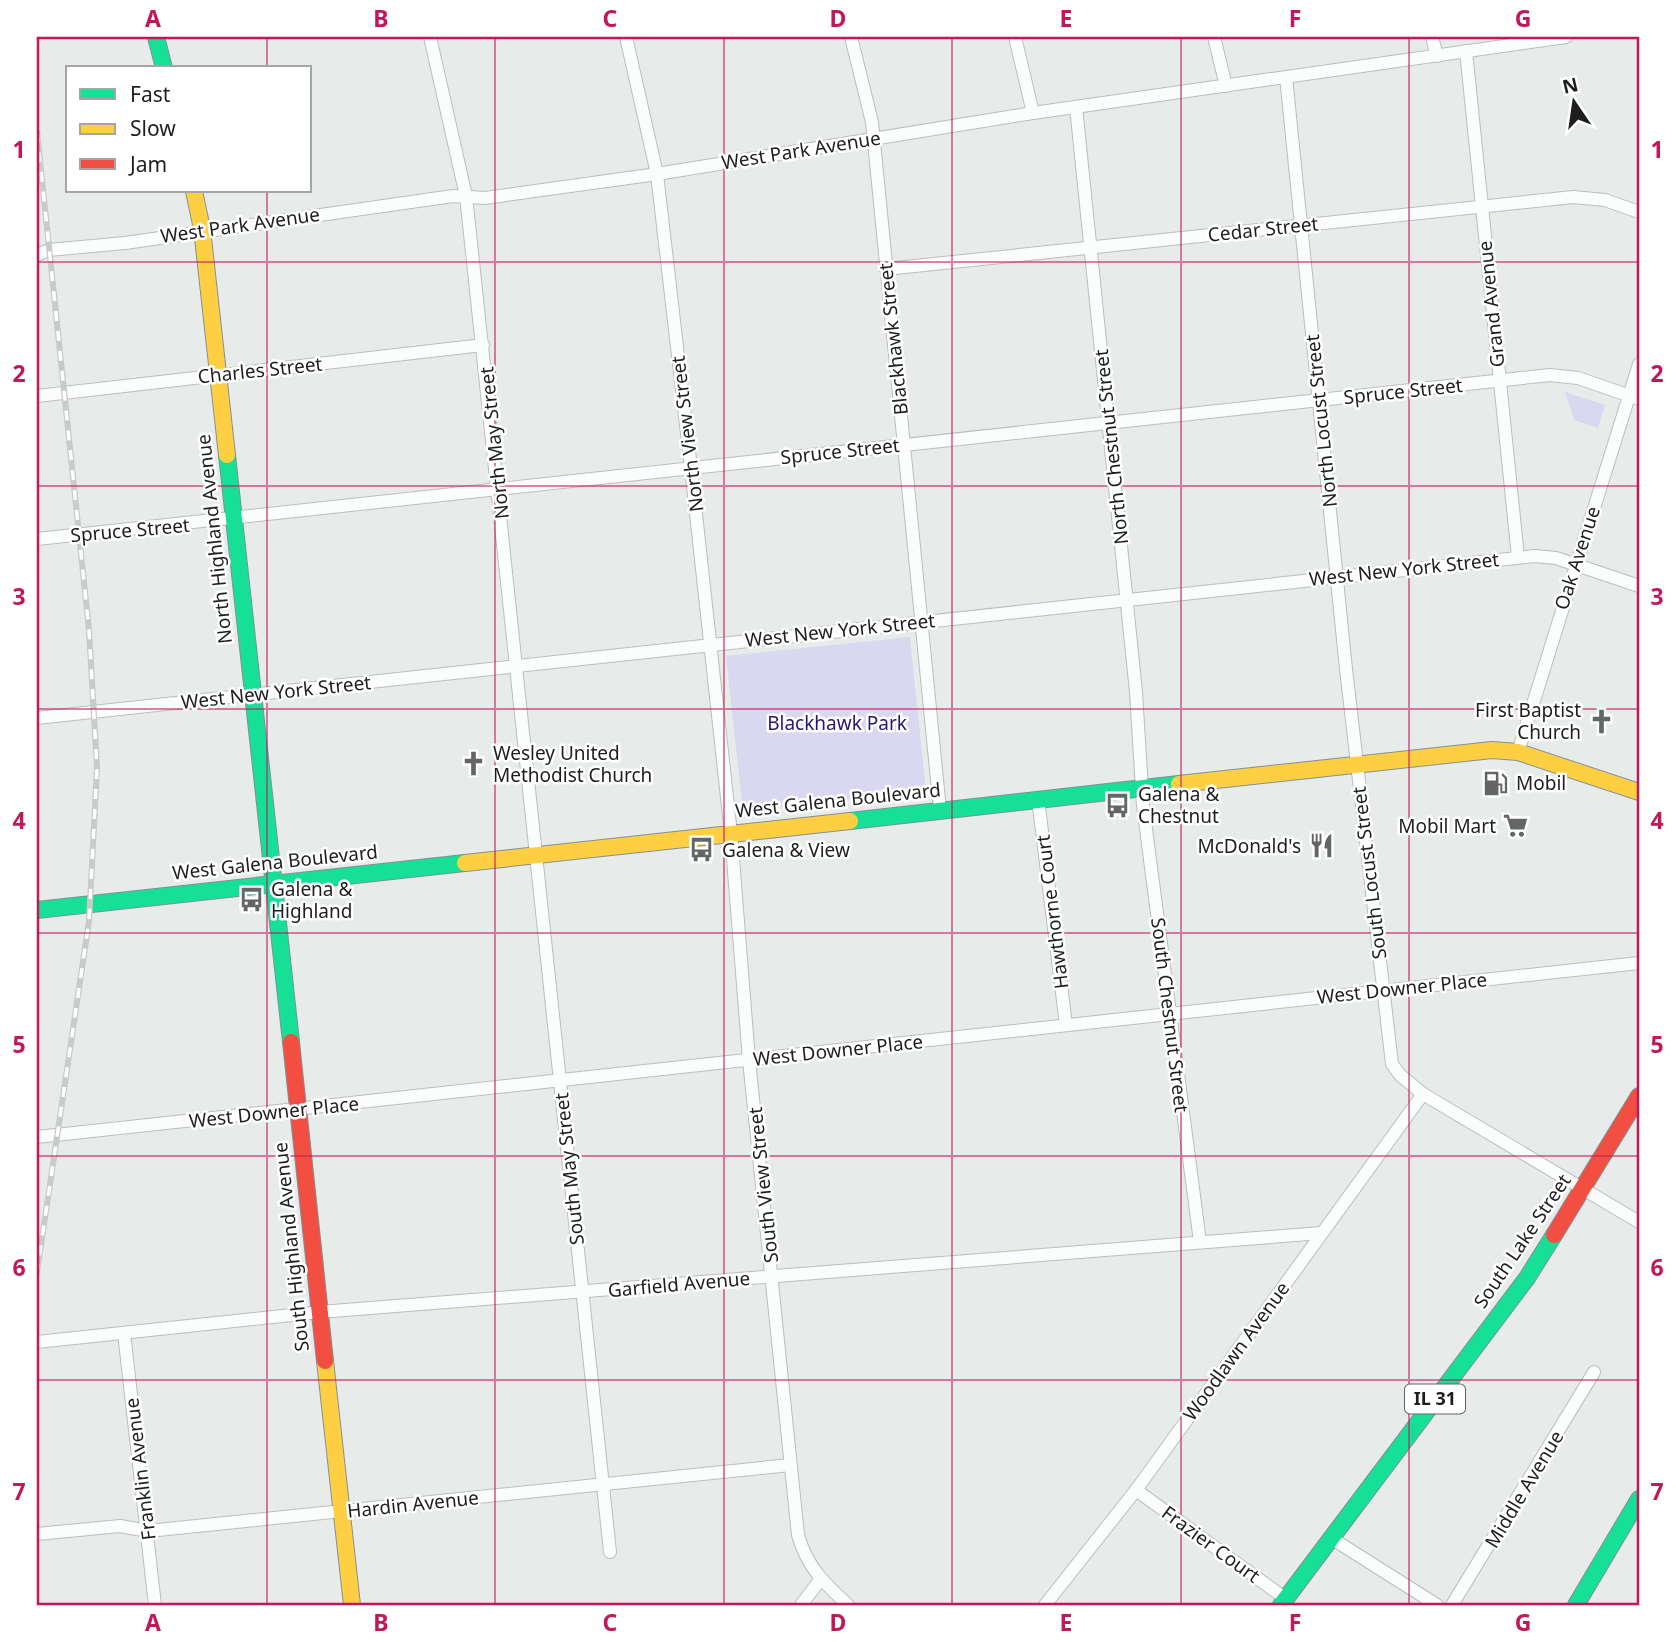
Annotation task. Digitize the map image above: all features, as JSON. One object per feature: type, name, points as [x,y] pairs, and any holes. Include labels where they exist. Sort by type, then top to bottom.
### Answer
[{"type":"main road","points":[[156,37],[163,66]]},
{"type":"main road","name":"North Highland Avenue","points":[[194,192],[202,229],[272,884]]},
{"type":"main road","name":"West Galena Boulevard","points":[[37,909],[1492,750],[1518,752],[1639,792]]},
{"type":"main road","name":"South Highland Avenue","points":[[272,884],[352,1605]]},
{"type":"main road","name":"South Lake Street","points":[[1283,1602],[1527,1278],[1639,1096]]},
{"type":"main road","points":[[1576,1605],[1639,1499]]},
{"type":"street","name":"North May Street","points":[[430,37],[466,196],[538,853]]},
{"type":"street","name":"North View Street","points":[[626,37],[657,174],[731,834]]},
{"type":"street","name":"Blackhawk Street","points":[[851,37],[873,139],[940,810]]},
{"type":"street","points":[[1015,37],[1033,113]]},
{"type":"street","points":[[1214,37],[1227,86]]},
{"type":"street","points":[[1432,37],[1437,55]]},
{"type":"street","name":"West Park Avenue","points":[[37,255],[49,250],[125,243],[202,229],[466,196],[485,198],[657,174],[1033,113],[1566,37]]},
{"type":"street","name":"Grand Avenue","points":[[1466,51],[1518,557]]},
{"type":"street","name":"North Locust Street","points":[[1286,77],[1357,764]]},
{"type":"street","name":"North Chestnut Street","points":[[1076,107],[1144,787]]},
{"type":"street","name":"Cedar Street","points":[[886,270],[1481,206],[1589,197],[1639,212]]},
{"type":"street","name":"Charles Street","points":[[37,396],[483,345]]},
{"type":"street","name":"Oak Avenue","points":[[1518,752],[1575,565],[1634,397],[1639,365]]},
{"type":"street","name":"Spruce Street","points":[[37,539],[234,520],[1109,421],[1499,380],[1565,375],[1634,397]]},
{"type":"street","name":"West New York Street","points":[[37,718],[1518,557],[1546,556],[1639,586]]},
{"type":"street","name":"South Locust Street","points":[[1357,764],[1392,1064],[1400,1075],[1423,1094],[1639,1222]]},
{"type":"street","name":"South Chestnut Street","points":[[1144,787],[1143,806],[1200,1242]]},
{"type":"street","name":"Hawthorne Court","points":[[1038,799],[1066,1025]]},
{"type":"street","name":"South View Street","points":[[731,834],[750,1060],[798,1535],[805,1559],[820,1580],[848,1605]]},
{"type":"street","name":"South May Street","points":[[538,853],[559,1081],[610,1552]]},
{"type":"street","name":"West Downer Place","points":[[37,1137],[1639,963]]},
{"type":"street","name":"Woodlawn Avenue","points":[[1045,1605],[1136,1490],[1423,1094]]},
{"type":"street","name":"Garfield Avenue","points":[[37,1342],[320,1312],[1321,1233]]},
{"type":"street","name":"Franklin Avenue","points":[[124,1334],[155,1605]]},
{"type":"street","name":"Middle Avenue","points":[[1452,1605],[1594,1372]]},
{"type":"street","name":"Hardin Avenue","points":[[37,1534],[120,1526],[148,1531],[790,1465]]},
{"type":"street","name":"Frazier Court","points":[[1136,1490],[1283,1602]]},
{"type":"street","points":[[1331,1538],[1437,1605]]},
{"type":"street","points":[[801,1605],[820,1580]]},
{"type":"green space","points":[[1565,392],[1605,405],[1598,428],[1574,420]]},
{"type":"green space","name":"Blackhawk Park","points":[[910,637],[926,791],[743,811],[726,656]]},
{"type":"railway","points":[[37,132],[89,630],[97,768],[89,921],[37,1272]]},
{"type":"traffic: fast","points":[[156,37],[163,66]]},
{"type":"traffic: fast","points":[[227,455],[291,1042]]},
{"type":"traffic: fast","points":[[850,821],[1179,784]]},
{"type":"traffic: fast","points":[[37,910],[465,863]]},
{"type":"traffic: fast","points":[[1281,1605],[1527,1278],[1554,1235]]},
{"type":"traffic: fast","points":[[1576,1605],[1639,1499]]},
{"type":"traffic: slow","points":[[194,192],[202,229],[227,455]]},
{"type":"traffic: slow","points":[[1179,784],[1492,750],[1518,752],[1639,792]]},
{"type":"traffic: slow","points":[[465,863],[850,821]]},
{"type":"traffic: slow","points":[[325,1361],[352,1605]]},
{"type":"traffic: jam","points":[[291,1042],[325,1361]]},
{"type":"traffic: jam","points":[[1554,1235],[1639,1096]]},
{"type":"place","name":"First Baptist Church","points":[[1601,721]]},
{"type":"place","name":"Wesley United Methodist Church","points":[[473,764]]},
{"type":"place","name":"Mobil","points":[[1496,783]]},
{"type":"place","name":"Galena & Chestnut","points":[[1118,805]]},
{"type":"place","name":"Mobil Mart","points":[[1516,826]]},
{"type":"place","name":"McDonald's","points":[[1321,846]]},
{"type":"place","name":"Galena & View","points":[[702,850]]},
{"type":"place","name":"Galena & Highland","points":[[251,900]]}]
